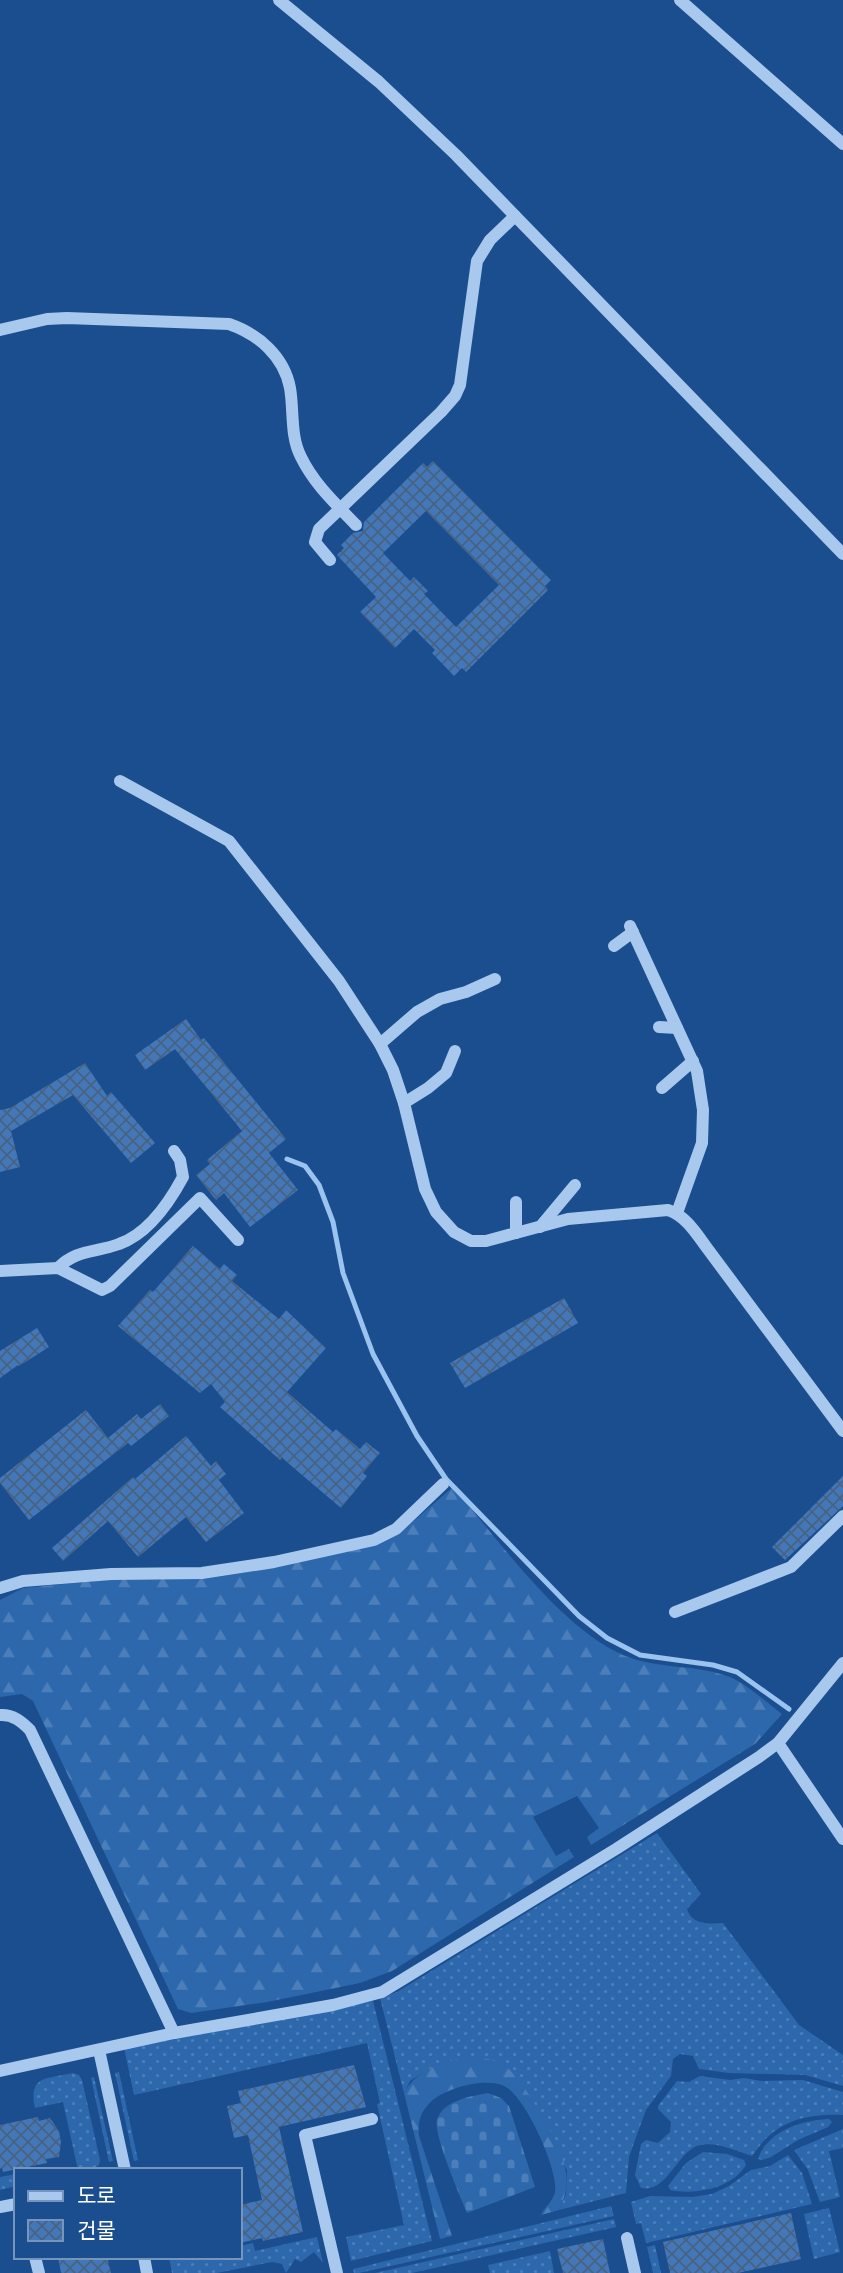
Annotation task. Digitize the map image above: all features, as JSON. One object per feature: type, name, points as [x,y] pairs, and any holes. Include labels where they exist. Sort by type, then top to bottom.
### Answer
[{"type":"street","points":[[279,0],[379,82],[456,155],[843,554]]},
{"type":"street","points":[[680,0],[843,144]]},
{"type":"street","points":[[330,560],[315,542],[315,535],[455,396],[460,385],[477,261],[490,240],[515,216]]},
{"type":"street","points":[[0,330],[47,319],[66,318],[229,324],[248,330],[264,343],[287,375],[294,434],[300,456],[314,479],[356,524]]},
{"type":"street","points":[[120,781],[229,841],[312,945],[380,1044],[393,1070],[425,1189],[436,1212],[454,1232],[471,1241],[486,1241],[568,1219],[668,1210],[677,1213],[685,1219],[843,1431]]},
{"type":"street","points":[[614,946],[631,929],[697,1071],[703,1110],[702,1143],[677,1213]]},
{"type":"street","points":[[380,1044],[417,1012],[440,999],[466,992],[495,979]]},
{"type":"street","points":[[659,1027],[677,1028]]},
{"type":"street","points":[[404,1103],[446,1073],[455,1051]]},
{"type":"street","points":[[662,1088],[693,1062]]},
{"type":"street","points":[[58,1268],[76,1254],[117,1245],[139,1234],[168,1201],[183,1177],[180,1160],[174,1151]]},
{"type":"street","points":[[540,1227],[575,1185]]},
{"type":"street","points":[[0,1271],[58,1268],[86,1281],[95,1289],[102,1290],[110,1286],[200,1198],[237,1240]]},
{"type":"street","points":[[516,1202],[516,1233]]},
{"type":"street","points":[[0,1588],[23,1581],[111,1574],[202,1573],[274,1562],[374,1540],[396,1529],[443,1484]]},
{"type":"street","points":[[675,1612],[790,1567],[843,1516]]},
{"type":"street","points":[[0,2071],[174,2033],[333,2005],[382,1993],[616,1849],[778,1743],[843,1663]]},
{"type":"street","points":[[0,1715],[7,1714],[21,1721],[30,1730],[174,2033]]},
{"type":"street","points":[[778,1743],[843,1839]]},
{"type":"street","points":[[99,2050],[125,2168]]},
{"type":"street","points":[[337,2273],[305,2135],[372,2119]]},
{"type":"street","points":[[627,2238],[635,2273]]},
{"type":"green space","points":[[453,1487],[534,1584],[582,1629],[606,1646],[643,1661],[730,1677],[782,1714],[755,1744],[591,1845],[587,1837],[599,1828],[577,1796],[533,1817],[556,1856],[569,1849],[574,1857],[392,1971],[360,1983],[267,2002],[191,2013],[178,2009],[33,1701],[22,1694],[0,1697],[0,1600],[23,1588],[116,1579],[205,1579],[277,1567],[401,1532]]},
{"type":"green space","points":[[657,1833],[701,1894],[687,1909],[689,1914],[697,1921],[723,1923],[799,2025],[843,2055],[843,2086],[805,2075],[729,2073],[699,2069],[693,2056],[680,2054],[673,2059],[671,2076],[646,2110],[629,2157],[626,2193],[559,2210],[566,2194],[567,2170],[504,2065],[424,2072],[410,2081],[404,2093],[380,1998],[397,1992]]},
{"type":"green space","points":[[373,2001],[432,2241],[351,2261],[346,2237],[404,2225],[377,2104],[380,2103],[367,2043],[134,2095],[124,2048]]},
{"type":"green space","points":[[469,2057],[488,2059],[505,2066],[522,2085],[559,2149],[564,2162],[566,2187],[559,2210],[541,2215],[555,2192],[552,2167],[529,2116],[511,2091],[494,2083],[473,2084],[451,2090],[427,2106],[419,2124],[419,2136],[452,2236],[440,2239],[404,2093],[416,2078],[432,2068]]},
{"type":"green space","points":[[119,2072],[138,2160],[134,2161],[115,2073]]},
{"type":"green space","points":[[73,2073],[79,2075],[82,2080],[100,2160],[99,2165],[94,2168],[78,2168],[63,2102],[35,2108],[34,2089],[42,2080]]},
{"type":"green space","points":[[700,2076],[730,2080],[803,2080],[843,2092],[843,2115],[814,2116],[786,2124],[767,2137],[752,2156],[718,2145],[697,2146],[683,2157],[658,2185],[641,2188],[635,2175],[641,2144],[646,2140],[658,2143],[670,2132],[671,2122],[658,2106],[677,2081],[689,2082]]},
{"type":"green space","points":[[94,2077],[113,2161],[109,2162],[91,2078]]},
{"type":"green space","points":[[488,2093],[501,2098],[509,2106],[535,2187],[467,2213],[443,2151],[437,2120],[440,2113],[452,2103]]},
{"type":"green space","points":[[829,2119],[832,2122],[828,2127],[798,2140],[771,2157],[758,2159],[769,2141],[778,2134],[797,2125]]},
{"type":"green space","points":[[843,2129],[843,2148],[829,2151],[840,2197],[820,2202],[808,2170],[794,2150]]},
{"type":"green space","points":[[703,2152],[727,2154],[744,2160],[746,2165],[722,2185],[701,2191],[670,2190],[668,2186],[686,2163]]},
{"type":"green space","points":[[788,2155],[802,2173],[812,2204],[646,2243],[641,2223],[636,2224],[631,2202],[650,2196],[692,2197],[712,2194],[751,2170],[770,2166]]},
{"type":"green space","points":[[14,2174],[14,2186],[0,2190],[0,2177]]},
{"type":"green space","points":[[611,2206],[614,2216],[354,2273],[353,2269]]},
{"type":"green space","points":[[829,2208],[840,2252],[814,2259],[804,2214]]},
{"type":"green space","points":[[614,2219],[616,2227],[412,2273],[375,2273]]},
{"type":"green space","points":[[317,2237],[323,2263],[314,2252],[301,2262],[295,2259],[286,2273],[282,2264],[272,2262],[217,2273],[172,2273],[169,2259],[242,2259],[242,2246],[253,2243],[255,2251]]},
{"type":"green space","points":[[655,2245],[661,2273],[653,2273],[647,2247]]},
{"type":"green space","points":[[550,2251],[554,2273],[490,2273],[488,2265]]},
{"type":"building","points":[[433,461],[551,580],[545,586],[548,590],[466,672],[462,668],[454,676],[432,653],[435,650],[414,629],[395,648],[360,612],[376,597],[337,555],[344,548],[341,545],[353,533],[363,531],[364,522],[423,463],[427,467]],"holes":[[[426,511],[499,585],[456,627],[424,594],[428,591],[414,577],[410,581],[383,553]]]},
{"type":"building","points":[[186,1019],[286,1139],[269,1153],[298,1190],[250,1227],[224,1193],[216,1200],[196,1175],[210,1164],[207,1160],[242,1131],[175,1049],[145,1070],[135,1055]]},
{"type":"building","points":[[85,1063],[107,1096],[111,1092],[155,1143],[131,1163],[73,1095],[11,1131],[20,1167],[0,1172],[0,1110],[10,1108]]},
{"type":"building","points":[[193,1246],[220,1269],[224,1264],[237,1275],[232,1281],[279,1319],[286,1310],[326,1348],[287,1392],[333,1432],[336,1429],[360,1449],[366,1442],[380,1453],[363,1473],[367,1476],[341,1508],[282,1458],[280,1460],[220,1407],[225,1402],[211,1384],[200,1393],[118,1326],[150,1290],[153,1292]]},
{"type":"building","points":[[564,1298],[578,1323],[465,1388],[450,1363]]},
{"type":"building","points":[[37,1328],[49,1347],[0,1378],[0,1351]]},
{"type":"building","points":[[160,1404],[169,1416],[131,1446],[128,1443],[29,1520],[0,1483],[0,1478],[86,1410],[108,1438],[137,1414],[141,1419]]},
{"type":"building","points":[[186,1436],[211,1466],[216,1461],[226,1474],[219,1480],[244,1513],[206,1542],[186,1517],[138,1557],[108,1521],[63,1561],[52,1548],[133,1477],[135,1479]]},
{"type":"building","points":[[843,1476],[843,1506],[785,1560],[772,1547]]},
{"type":"building","points":[[354,2065],[366,2107],[279,2127],[303,2232],[242,2243],[242,2205],[262,2200],[248,2135],[234,2138],[227,2106],[241,2103],[238,2091]]},
{"type":"building","points":[[38,2117],[39,2121],[50,2118],[59,2131],[59,2157],[46,2159],[47,2163],[3,2172],[2,2168],[0,2169],[0,2125]]},
{"type":"building","points":[[791,2213],[801,2259],[738,2273],[670,2273],[663,2242]]},
{"type":"building","points":[[603,2239],[610,2273],[563,2273],[557,2249]]},
{"type":"building","points":[[58,2259],[108,2259],[111,2273],[61,2273]]},
{"type":"waterway","points":[[287,1159],[305,1166],[319,1185],[333,1222],[343,1273],[373,1354],[417,1436],[446,1479],[579,1616],[607,1638],[640,1655],[713,1665],[737,1672],[789,1709]]}]
